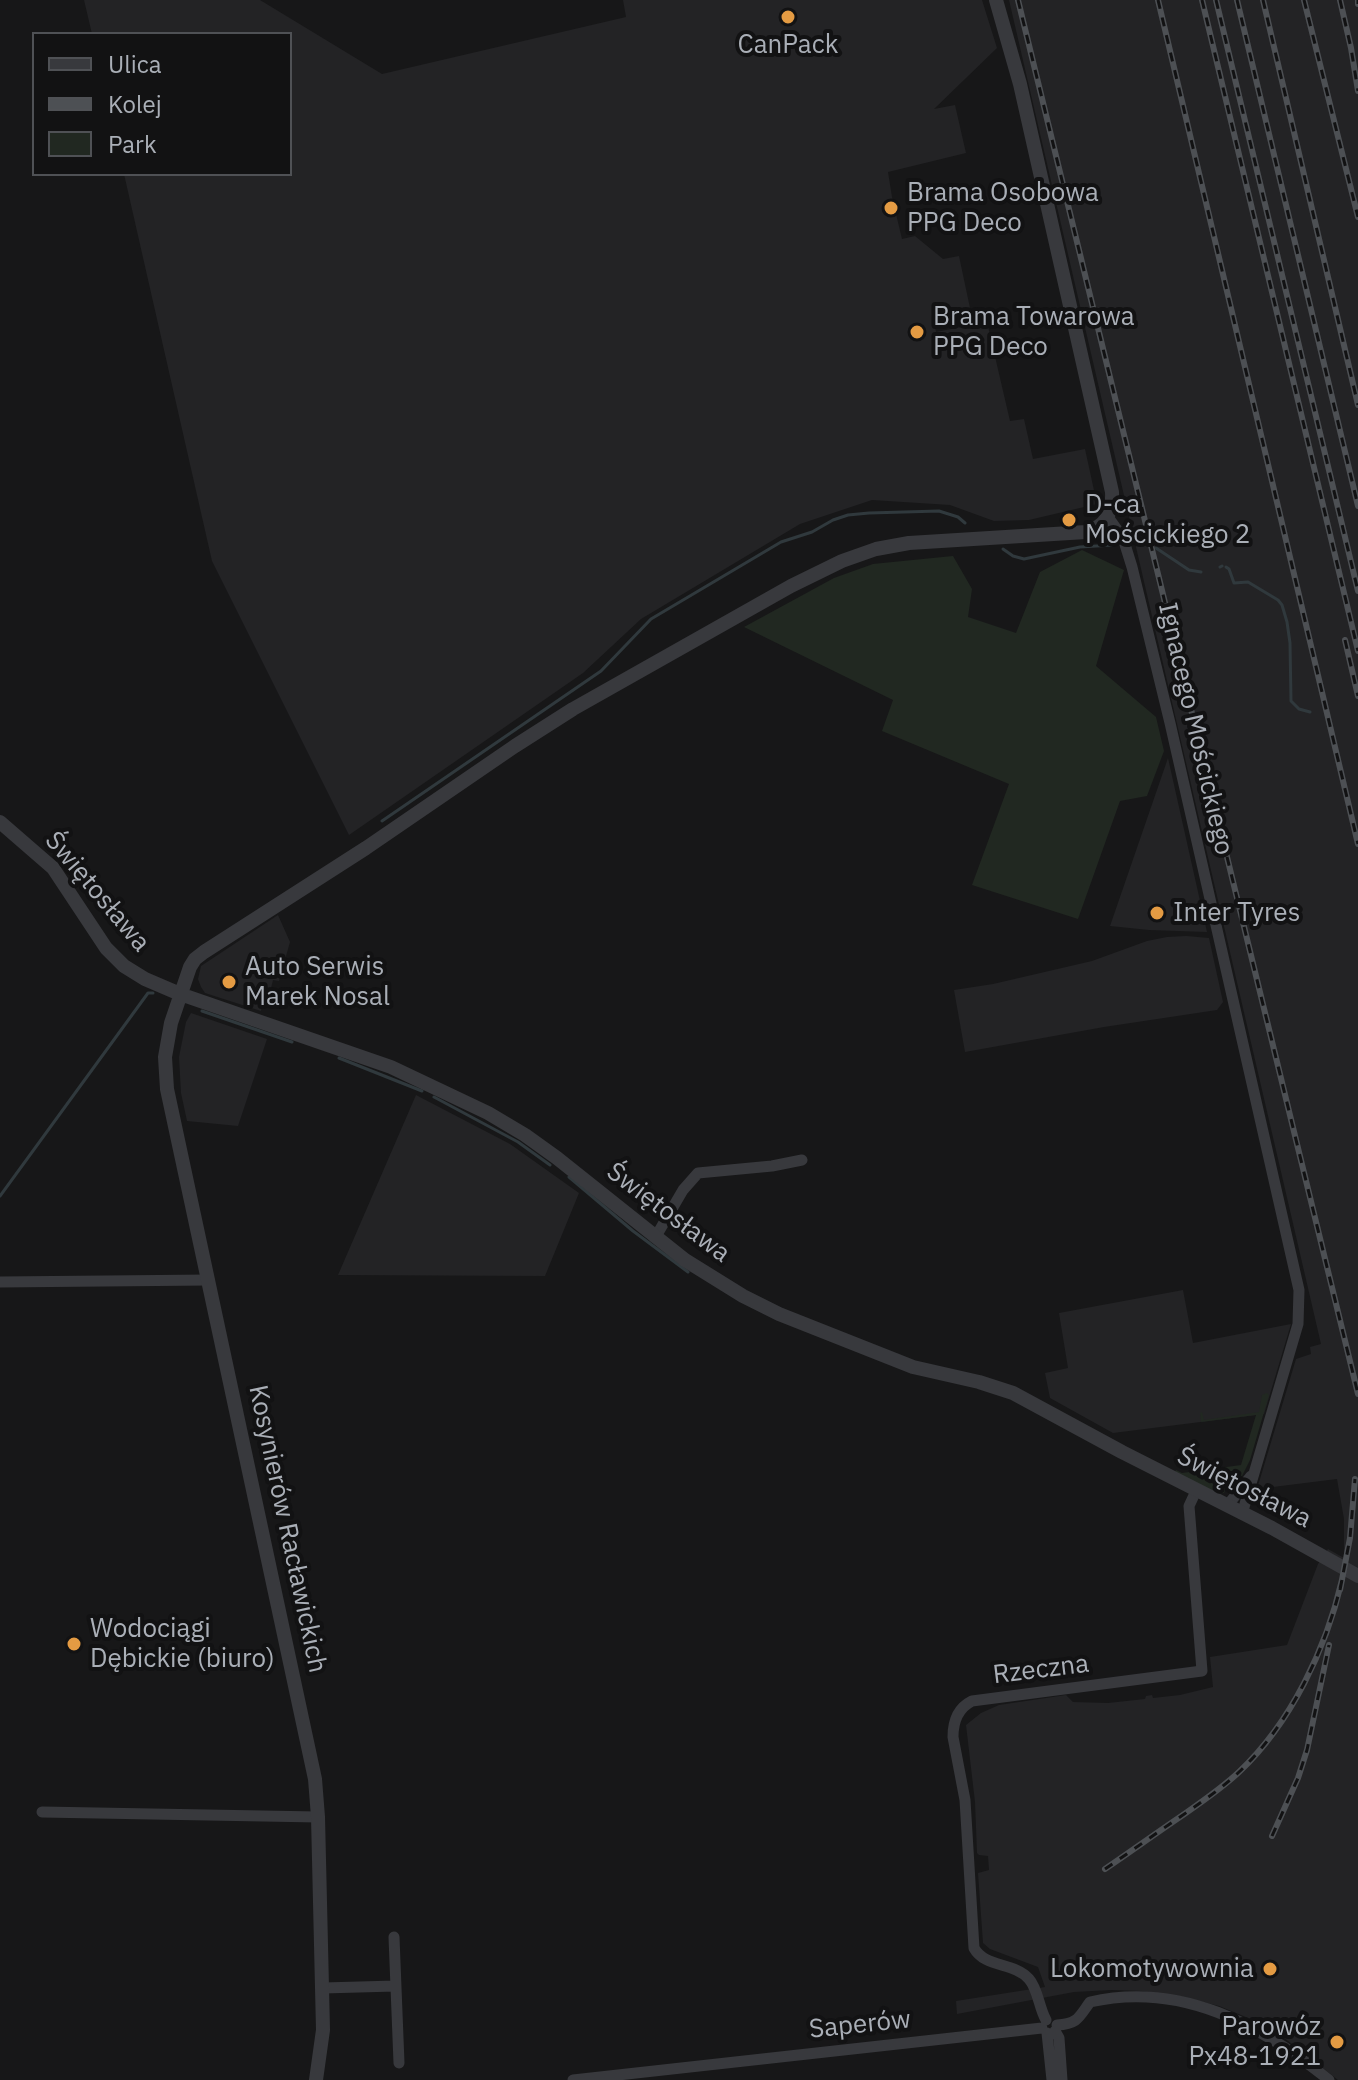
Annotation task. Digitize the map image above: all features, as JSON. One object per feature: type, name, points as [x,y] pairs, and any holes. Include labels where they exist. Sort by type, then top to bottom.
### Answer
[{"type":"street","name":"Ignacego Mościckiego","points":[[996,0],[1020,84],[1112,492],[1112,508],[1108,517],[1123,538],[1139,596],[1299,1290],[1298,1324],[1242,1514]]},
{"type":"street","name":"Kosynierów Racławickich","points":[[316,2080],[323,2030],[323,1988],[318,1817],[312,1761],[165,1072],[167,1040],[192,963],[204,952],[573,709],[791,586],[842,561],[876,549],[909,543],[1086,532],[1099,527],[1108,517]]},
{"type":"street","name":"Świętosława","points":[[0,822],[53,868],[98,938],[114,957],[145,979],[380,1063],[463,1100],[547,1151],[655,1238],[743,1296],[779,1314],[904,1364],[1013,1393],[1358,1576]]},
{"type":"street","points":[[655,1238],[683,1190],[698,1173],[802,1160]]},
{"type":"street","points":[[0,1282],[209,1280]]},
{"type":"street","name":"Ignacego Mościckiego","points":[[1227,1506],[1254,1472]]},
{"type":"street","name":"Rzeczna","points":[[1049,2028],[1027,1976],[985,1959],[974,1948],[965,1800],[953,1727],[962,1709],[972,1701],[1202,1671],[1189,1506],[1196,1491]]},
{"type":"street","points":[[42,1812],[318,1817]]},
{"type":"street","points":[[394,1937],[399,2063]]},
{"type":"street","points":[[323,1988],[395,1986]]},
{"type":"street","name":"Saperów","points":[[573,2080],[683,2074],[1070,2025],[1090,2002],[1139,1996],[1178,2001],[1217,2012],[1257,2029],[1329,2080]]},
{"type":"street","points":[[1049,2028],[1052,2080]]},
{"type":"street","points":[[1049,2028],[1059,2038],[1062,2080]]},
{"type":"shaded area","points":[[84,0],[260,0],[382,74],[626,17],[623,0],[982,0],[997,48],[934,109],[955,105],[966,153],[888,172],[892,197],[902,239],[915,236],[943,259],[959,256],[970,308],[933,317],[936,332],[987,322],[1010,421],[1024,419],[1033,459],[1085,449],[1097,504],[1029,520],[994,521],[950,505],[872,500],[800,524],[641,619],[583,673],[349,835],[212,561],[124,176],[292,176],[292,32],[92,32]]},
{"type":"shaded area","points":[[1009,0],[1358,0],[1358,2080],[1338,2080],[1283,2037],[1253,2020],[1219,2006],[1179,1996],[1142,1991],[1074,1992],[957,2014],[956,2001],[1045,1987],[1038,1967],[990,1949],[983,1943],[978,1873],[989,1870],[988,1856],[977,1853],[966,1725],[981,1713],[999,1705],[1066,1695],[1073,1702],[1108,1703],[1145,1699],[1152,1695],[1153,1698],[1180,1695],[1213,1687],[1210,1657],[1287,1645],[1318,1564],[1328,1549],[1344,1558],[1344,1519],[1337,1479],[1257,1489],[1296,1359],[1311,1354],[1310,1347],[1321,1344]]},
{"type":"shaded area","points":[[1168,758],[1207,932],[1110,926]]},
{"type":"shaded area","points":[[278,915],[290,942],[279,981],[273,980],[271,988],[257,985],[254,995],[263,998],[261,1011],[205,993],[198,979],[201,966]]},
{"type":"shaded area","points":[[1186,936],[1209,938],[1223,1002],[1217,1010],[965,1052],[954,990],[1092,961],[1147,941]]},
{"type":"shaded area","points":[[191,1013],[267,1039],[238,1126],[187,1121],[181,1093],[179,1057],[186,1022]]},
{"type":"shaded area","points":[[416,1095],[510,1144],[579,1193],[545,1276],[338,1275]]},
{"type":"shaded area","points":[[1183,1290],[1193,1343],[1291,1324],[1264,1414],[1113,1433],[1050,1398],[1045,1373],[1068,1368],[1059,1313]]},
{"type":"green space","points":[[1082,550],[1124,570],[1096,666],[1156,717],[1164,751],[1147,796],[1120,801],[1078,919],[972,885],[1009,784],[882,731],[893,700],[744,627],[834,578],[873,564],[953,556],[972,589],[968,617],[1016,633],[1040,572]]},
{"type":"green space","points":[[1262,1395],[1269,1395],[1250,1460],[1240,1480],[1233,1479],[1224,1493],[1217,1494],[1174,1474],[1176,1470],[1182,1473],[1241,1465],[1256,1415],[1201,1422],[1200,1413],[1204,1420],[1259,1412]]},
{"type":"waterway","points":[[382,821],[601,671],[651,619],[781,542],[848,515],[939,511],[958,517],[965,523]]},
{"type":"waterway","points":[[1003,549],[1024,559],[1080,547],[1113,545]]},
{"type":"waterway","points":[[1156,548],[1189,570],[1201,572]]},
{"type":"waterway","points":[[1226,567],[1234,583],[1248,582],[1282,605],[1290,643],[1291,701],[1299,709],[1310,712]]},
{"type":"waterway","points":[[0,1196],[148,993],[153,993]]},
{"type":"waterway","points":[[202,1011],[292,1042]]},
{"type":"waterway","points":[[339,1058],[422,1091]]},
{"type":"waterway","points":[[434,1097],[518,1142],[550,1165]]},
{"type":"waterway","points":[[569,1177],[688,1272]]},
{"type":"railway","points":[[1018,0],[1358,1394]]},
{"type":"railway","points":[[1158,0],[1358,844]]},
{"type":"railway","points":[[1202,0],[1358,651]]},
{"type":"railway","points":[[1216,0],[1358,591]]},
{"type":"railway","points":[[1237,0],[1358,506]]},
{"type":"railway","points":[[1263,0],[1358,405]]},
{"type":"railway","points":[[1304,0],[1358,217]]},
{"type":"railway","points":[[1340,0],[1358,91]]},
{"type":"railway","points":[[1345,640],[1358,696]]},
{"type":"railway","points":[[1340,1590],[1350,1538],[1355,1479]]},
{"type":"railway","points":[[1105,1869],[1218,1790],[1258,1753],[1304,1684],[1326,1632],[1342,1580]]},
{"type":"railway","points":[[1272,1836],[1307,1750],[1329,1645]]},
{"type":"place","name":"CanPack","points":[[788,17]]},
{"type":"place","name":"Brama Osobowa PPG Deco","points":[[891,208]]},
{"type":"place","name":"Brama Towarowa PPG Deco","points":[[917,332]]},
{"type":"place","name":"D-ca Mościckiego 2","points":[[1069,520]]},
{"type":"place","name":"Inter Tyres","points":[[1157,913]]},
{"type":"place","name":"Auto Serwis Marek Nosal","points":[[229,982]]},
{"type":"place","name":"Wodociągi Dębickie (biuro)","points":[[74,1644]]},
{"type":"place","name":"Lokomotywownia","points":[[1270,1969]]},
{"type":"place","name":"Parowóz Px48-1921","points":[[1337,2042]]}]
